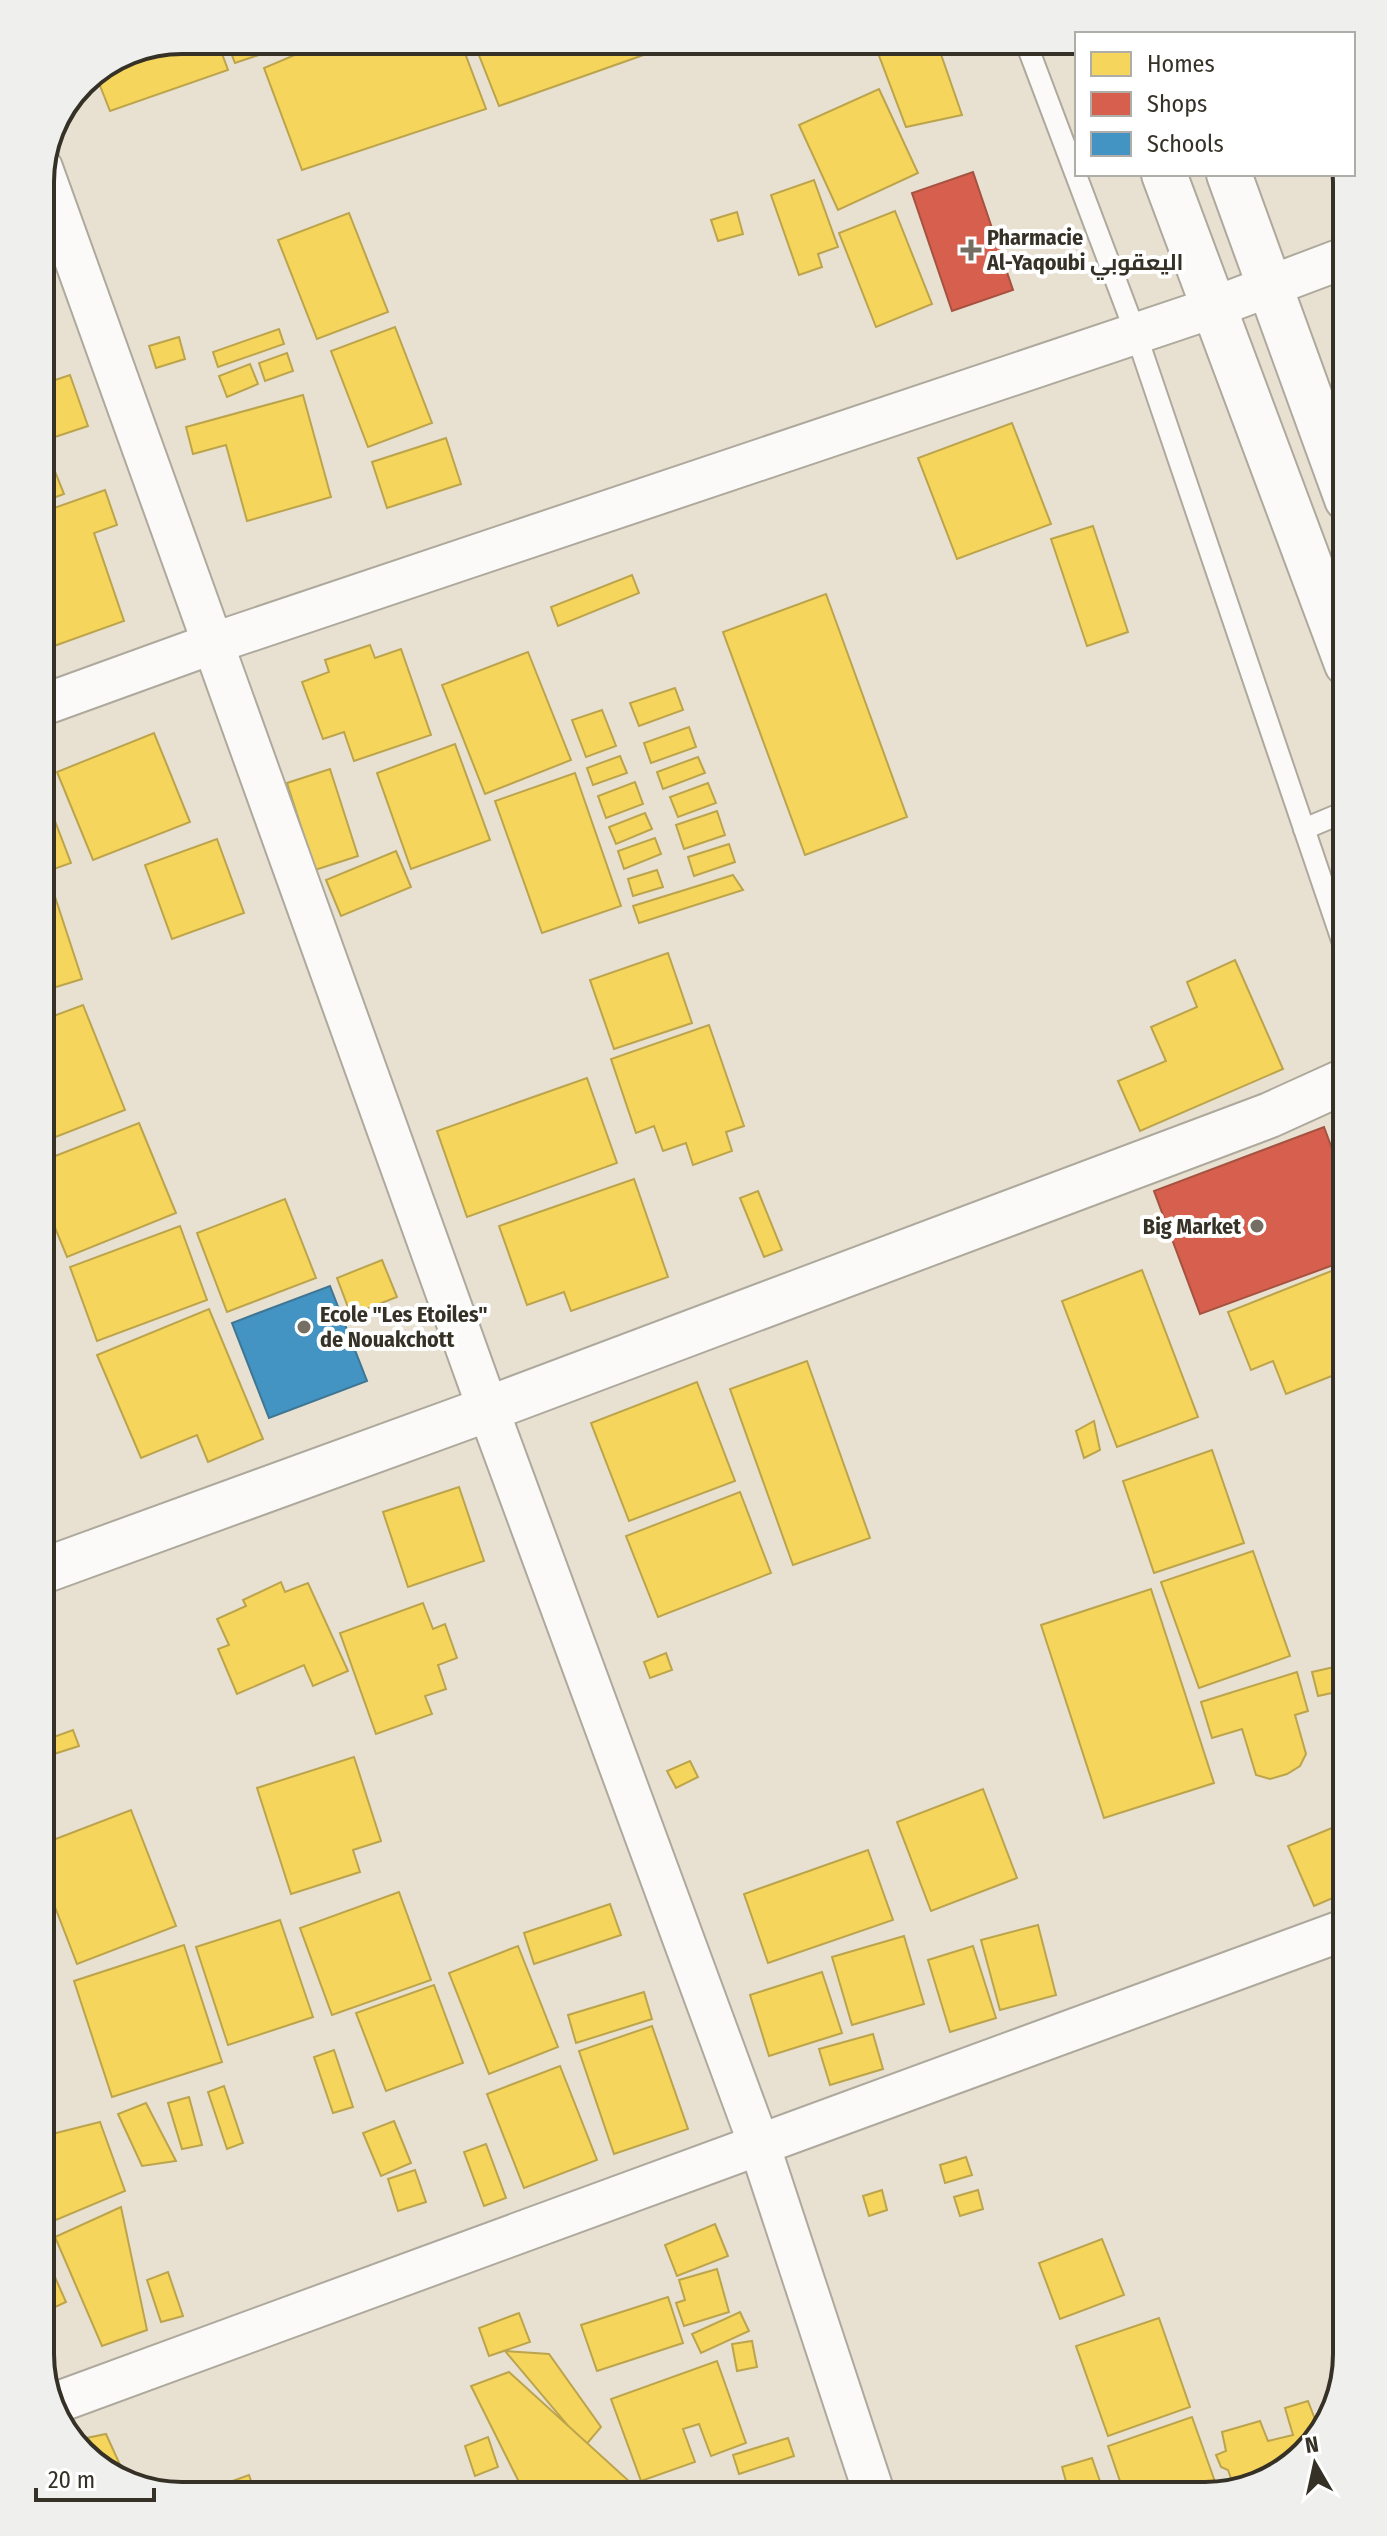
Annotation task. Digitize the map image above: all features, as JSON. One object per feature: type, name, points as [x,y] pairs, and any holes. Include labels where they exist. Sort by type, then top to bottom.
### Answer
[{"type":"main road","points":[[1165,176],[1333,627]]},
{"type":"main road","points":[[1230,176],[1333,460]]},
{"type":"main road","points":[[54,1567],[488,1409],[1270,1115],[1333,1086]]},
{"type":"street","points":[[54,201],[488,1409],[760,2147],[870,2482]]},
{"type":"street","points":[[54,701],[214,643],[1212,308],[1333,262]]},
{"type":"street","points":[[63,2400],[1333,1934]]},
{"type":"lane","points":[[1030,54],[1075,172]]},
{"type":"lane","points":[[1076,176],[1136,334],[1333,914]]},
{"type":"lane","points":[[1304,829],[1333,817]]},
{"type":"building: Homes","points":[[222,54],[228,70],[110,111],[100,85],[133,64],[157,56]]},
{"type":"building: Homes","points":[[231,54],[262,54],[235,63]]},
{"type":"building: Homes","points":[[297,54],[465,54],[486,109],[302,170],[264,68]]},
{"type":"building: Homes","points":[[479,54],[646,54],[499,106]]},
{"type":"building: Homes","points":[[878,54],[941,54],[962,115],[906,127]]},
{"type":"building: Homes","points":[[879,89],[918,173],[838,210],[799,125]]},
{"type":"building: Homes","points":[[814,180],[838,247],[818,254],[822,267],[799,275],[771,195]]},
{"type":"building: Homes","points":[[895,211],[932,304],[876,327],[839,233]]},
{"type":"building: Homes","points":[[737,212],[743,234],[718,241],[711,220]]},
{"type":"building: Homes","points":[[349,213],[388,312],[317,339],[278,240]]},
{"type":"building: Homes","points":[[395,327],[432,423],[368,447],[331,351]]},
{"type":"building: Homes","points":[[279,329],[284,344],[218,367],[213,352]]},
{"type":"building: Homes","points":[[179,337],[185,359],[156,368],[149,346]]},
{"type":"building: Homes","points":[[287,353],[293,371],[265,381],[259,363]]},
{"type":"building: Homes","points":[[250,364],[258,384],[227,397],[219,376]]},
{"type":"building: Homes","points":[[70,375],[88,426],[55,437],[54,380]]},
{"type":"building: Homes","points":[[303,395],[331,497],[247,521],[226,445],[193,454],[186,427]]},
{"type":"building: Homes","points":[[1012,423],[1051,524],[957,559],[918,458]]},
{"type":"building: Homes","points":[[446,438],[461,484],[387,508],[372,462]]},
{"type":"building: Homes","points":[[54,469],[64,494],[54,498]]},
{"type":"building: Homes","points":[[105,490],[117,525],[94,533],[124,621],[54,646],[54,508]]},
{"type":"building: Homes","points":[[1093,526],[1128,632],[1087,646],[1051,539]]},
{"type":"building: Homes","points":[[632,575],[639,593],[558,626],[551,607]]},
{"type":"building: Homes","points":[[826,594],[907,817],[805,855],[723,632]]},
{"type":"building: Homes","points":[[370,645],[375,658],[401,649],[431,735],[354,761],[344,732],[323,739],[302,682],[329,672],[325,660]]},
{"type":"building: Homes","points":[[528,652],[571,760],[485,794],[442,685]]},
{"type":"building: Homes","points":[[675,688],[683,710],[639,726],[630,703]]},
{"type":"building: Homes","points":[[602,710],[616,746],[586,757],[572,720]]},
{"type":"building: Homes","points":[[689,727],[696,747],[651,763],[644,743]]},
{"type":"building: Homes","points":[[154,733],[190,822],[93,860],[57,772]]},
{"type":"building: Homes","points":[[455,744],[490,840],[411,869],[377,773]]},
{"type":"building: Homes","points":[[620,756],[627,773],[593,785],[587,768]]},
{"type":"building: Homes","points":[[698,757],[705,773],[663,789],[657,772]]},
{"type":"building: Homes","points":[[330,769],[358,856],[315,870],[287,783]]},
{"type":"building: Homes","points":[[575,773],[621,906],[542,933],[495,801]]},
{"type":"building: Homes","points":[[635,782],[643,804],[606,818],[598,796]]},
{"type":"building: Homes","points":[[708,783],[716,803],[678,817],[670,797]]},
{"type":"building: Homes","points":[[717,811],[725,835],[684,849],[676,825]]},
{"type":"building: Homes","points":[[645,813],[652,829],[616,844],[609,827]]},
{"type":"building: Homes","points":[[54,819],[71,863],[54,869]]},
{"type":"building: Homes","points":[[655,838],[661,854],[624,869],[618,851]]},
{"type":"building: Homes","points":[[217,839],[244,913],[172,939],[145,865]]},
{"type":"building: Homes","points":[[729,844],[735,862],[694,876],[688,857]]},
{"type":"building: Homes","points":[[396,851],[411,887],[341,916],[326,880]]},
{"type":"building: Homes","points":[[657,870],[663,887],[633,896],[628,879]]},
{"type":"building: Homes","points":[[733,875],[743,890],[639,923],[633,906]]},
{"type":"building: Homes","points":[[54,894],[82,979],[54,988]]},
{"type":"building: Homes","points":[[668,953],[692,1023],[614,1049],[590,980]]},
{"type":"building: Homes","points":[[1235,960],[1283,1069],[1140,1131],[1118,1081],[1166,1061],[1151,1027],[1197,1007],[1187,982]]},
{"type":"building: Homes","points":[[83,1005],[125,1110],[54,1138],[54,1016]]},
{"type":"building: Homes","points":[[709,1025],[744,1126],[726,1132],[732,1151],[693,1165],[686,1143],[663,1151],[654,1126],[636,1133],[611,1059]]},
{"type":"building: Homes","points":[[587,1078],[617,1163],[467,1217],[437,1131]]},
{"type":"building: Homes","points":[[139,1123],[176,1213],[67,1257],[54,1225],[54,1156]]},
{"type":"building: Homes","points":[[634,1179],[668,1277],[571,1311],[564,1292],[527,1305],[499,1226]]},
{"type":"building: Homes","points":[[758,1191],[782,1250],[764,1257],[740,1198]]},
{"type":"building: Homes","points":[[285,1199],[316,1278],[227,1312],[197,1233]]},
{"type":"building: Homes","points":[[180,1226],[207,1300],[97,1341],[70,1267]]},
{"type":"building: Homes","points":[[382,1260],[397,1297],[351,1315],[337,1278]]},
{"type":"building: Homes","points":[[1142,1270],[1198,1417],[1117,1447],[1062,1301]]},
{"type":"building: Homes","points":[[1333,1270],[1333,1376],[1286,1394],[1273,1361],[1251,1370],[1228,1312]]},
{"type":"building: Homes","points":[[209,1309],[263,1439],[208,1462],[197,1435],[141,1458],[97,1355]]},
{"type":"building: Homes","points":[[807,1361],[870,1538],[793,1565],[730,1389]]},
{"type":"building: Homes","points":[[697,1382],[735,1481],[629,1521],[591,1423]]},
{"type":"building: Homes","points":[[1094,1421],[1100,1450],[1084,1458],[1076,1431]]},
{"type":"building: Homes","points":[[1212,1450],[1244,1543],[1154,1573],[1123,1481]]},
{"type":"building: Homes","points":[[459,1487],[484,1561],[408,1587],[383,1512]]},
{"type":"building: Homes","points":[[740,1492],[771,1573],[658,1617],[626,1536]]},
{"type":"building: Homes","points":[[1253,1551],[1290,1656],[1199,1688],[1161,1582]]},
{"type":"building: Homes","points":[[281,1582],[285,1592],[308,1583],[348,1671],[313,1686],[304,1665],[237,1694],[218,1649],[229,1645],[217,1619],[246,1606],[243,1600]]},
{"type":"building: Homes","points":[[1151,1589],[1214,1783],[1104,1818],[1041,1625]]},
{"type":"building: Homes","points":[[423,1603],[433,1629],[445,1624],[457,1658],[438,1665],[446,1689],[425,1696],[432,1714],[376,1734],[340,1633]]},
{"type":"building: Homes","points":[[666,1653],[672,1670],[650,1678],[644,1662]]},
{"type":"building: Homes","points":[[1333,1667],[1333,1693],[1318,1696],[1312,1672]]},
{"type":"building: Homes","points":[[1297,1672],[1308,1711],[1295,1715],[1306,1754],[1300,1766],[1287,1774],[1270,1779],[1256,1775],[1242,1729],[1212,1738],[1201,1702]]},
{"type":"building: Homes","points":[[73,1730],[79,1746],[54,1754],[54,1737]]},
{"type":"building: Homes","points":[[354,1757],[381,1841],[353,1850],[360,1872],[291,1894],[257,1788]]},
{"type":"building: Homes","points":[[690,1761],[698,1777],[676,1788],[667,1771]]},
{"type":"building: Homes","points":[[983,1789],[1017,1878],[931,1911],[897,1822]]},
{"type":"building: Homes","points":[[131,1810],[176,1926],[77,1964],[54,1904],[54,1840]]},
{"type":"building: Homes","points":[[1333,1828],[1333,1898],[1314,1906],[1288,1846]]},
{"type":"building: Homes","points":[[868,1850],[893,1920],[768,1963],[744,1894]]},
{"type":"building: Homes","points":[[399,1892],[431,1980],[332,2015],[300,1928]]},
{"type":"building: Homes","points":[[610,1904],[621,1935],[534,1964],[524,1933]]},
{"type":"building: Homes","points":[[280,1920],[313,2017],[228,2045],[196,1947]]},
{"type":"building: Homes","points":[[1038,1925],[1056,1995],[1000,2010],[981,1940]]},
{"type":"building: Homes","points":[[904,1936],[924,2004],[852,2025],[832,1957]]},
{"type":"building: Homes","points":[[184,1945],[222,2062],[112,2097],[74,1981]]},
{"type":"building: Homes","points":[[518,1946],[558,2047],[489,2074],[449,1973]]},
{"type":"building: Homes","points":[[973,1946],[996,2018],[950,2032],[928,1960]]},
{"type":"building: Homes","points":[[822,1972],[842,2033],[769,2056],[750,1995]]},
{"type":"building: Homes","points":[[434,1985],[463,2063],[386,2091],[356,2013]]},
{"type":"building: Homes","points":[[644,1992],[652,2019],[576,2043],[568,2015]]},
{"type":"building: Homes","points":[[652,2026],[688,2129],[614,2154],[579,2051]]},
{"type":"building: Homes","points":[[873,2034],[883,2069],[830,2085],[819,2049]]},
{"type":"building: Homes","points":[[334,2050],[353,2107],[333,2113],[314,2057]]},
{"type":"building: Homes","points":[[560,2066],[597,2160],[524,2188],[487,2094]]},
{"type":"building: Homes","points":[[224,2086],[243,2143],[227,2149],[208,2092]]},
{"type":"building: Homes","points":[[189,2097],[202,2145],[182,2149],[168,2103]]},
{"type":"building: Homes","points":[[146,2103],[176,2161],[142,2166],[118,2114]]},
{"type":"building: Homes","points":[[394,2121],[411,2163],[381,2176],[363,2133]]},
{"type":"building: Homes","points":[[100,2122],[125,2191],[56,2220],[54,2134]]},
{"type":"building: Homes","points":[[486,2144],[506,2198],[484,2206],[464,2152]]},
{"type":"building: Homes","points":[[966,2157],[972,2175],[945,2183],[940,2165]]},
{"type":"building: Homes","points":[[415,2170],[426,2202],[398,2211],[388,2179]]},
{"type":"building: Homes","points":[[882,2190],[887,2210],[869,2216],[863,2196]]},
{"type":"building: Homes","points":[[978,2190],[983,2209],[960,2216],[954,2197]]},
{"type":"building: Homes","points":[[121,2207],[147,2330],[102,2346],[55,2237]]},
{"type":"building: Homes","points":[[715,2224],[728,2256],[677,2276],[665,2245]]},
{"type":"building: Homes","points":[[1102,2239],[1124,2295],[1060,2319],[1039,2263]]},
{"type":"building: Homes","points":[[717,2269],[729,2312],[684,2326],[676,2303],[685,2300],[679,2280]]},
{"type":"building: Homes","points":[[168,2272],[183,2316],[161,2322],[147,2280]]},
{"type":"building: Homes","points":[[54,2275],[66,2302],[54,2308]]},
{"type":"building: Homes","points":[[668,2297],[683,2343],[597,2371],[581,2325]]},
{"type":"building: Homes","points":[[740,2312],[749,2331],[701,2353],[692,2334]]},
{"type":"building: Homes","points":[[519,2313],[530,2342],[489,2356],[479,2328]]},
{"type":"building: Homes","points":[[1159,2318],[1190,2407],[1108,2436],[1076,2346]]},
{"type":"building: Homes","points":[[752,2341],[757,2367],[737,2371],[732,2344]]},
{"type":"building: Homes","points":[[505,2351],[549,2354],[601,2427],[585,2446]]},
{"type":"building: Homes","points":[[717,2361],[746,2443],[711,2456],[699,2424],[683,2429],[695,2462],[641,2481],[611,2399]]},
{"type":"building: Homes","points":[[509,2372],[630,2482],[519,2482],[471,2386]]},
{"type":"building: Homes","points":[[1308,2401],[1315,2419],[1312,2424],[1290,2424],[1285,2408]]},
{"type":"building: Homes","points":[[1192,2417],[1215,2481],[1120,2482],[1108,2446]]},
{"type":"building: Homes","points":[[1260,2421],[1268,2441],[1275,2439],[1275,2460],[1231,2480],[1216,2455],[1226,2451],[1222,2432]]},
{"type":"building: Homes","points":[[106,2434],[121,2466],[104,2456],[85,2438]]},
{"type":"building: Homes","points":[[488,2437],[498,2467],[475,2476],[465,2446]]},
{"type":"building: Homes","points":[[788,2438],[794,2456],[739,2474],[733,2455]]},
{"type":"building: Homes","points":[[1092,2458],[1100,2482],[1066,2482],[1062,2467]]},
{"type":"building: Homes","points":[[249,2475],[251,2482],[230,2482]]},
{"type":"building: Shops","points":[[973,172],[1013,290],[952,311],[912,193]]},
{"type":"building: Shops","name":"Big Market","points":[[1324,1127],[1333,1151],[1333,1265],[1200,1314],[1154,1191]]},
{"type":"building: Schools","points":[[330,1286],[367,1381],[269,1418],[232,1323]]},
{"type":"place","name":"Pharmacie Al-Yaqoubi اليعقوبي","points":[[971,250]]},
{"type":"place","name":"Big Market","points":[[1257,1226]]},
{"type":"place","name":"Ecole \"Les Etoiles\" de Nouakchott","points":[[304,1327]]}]
